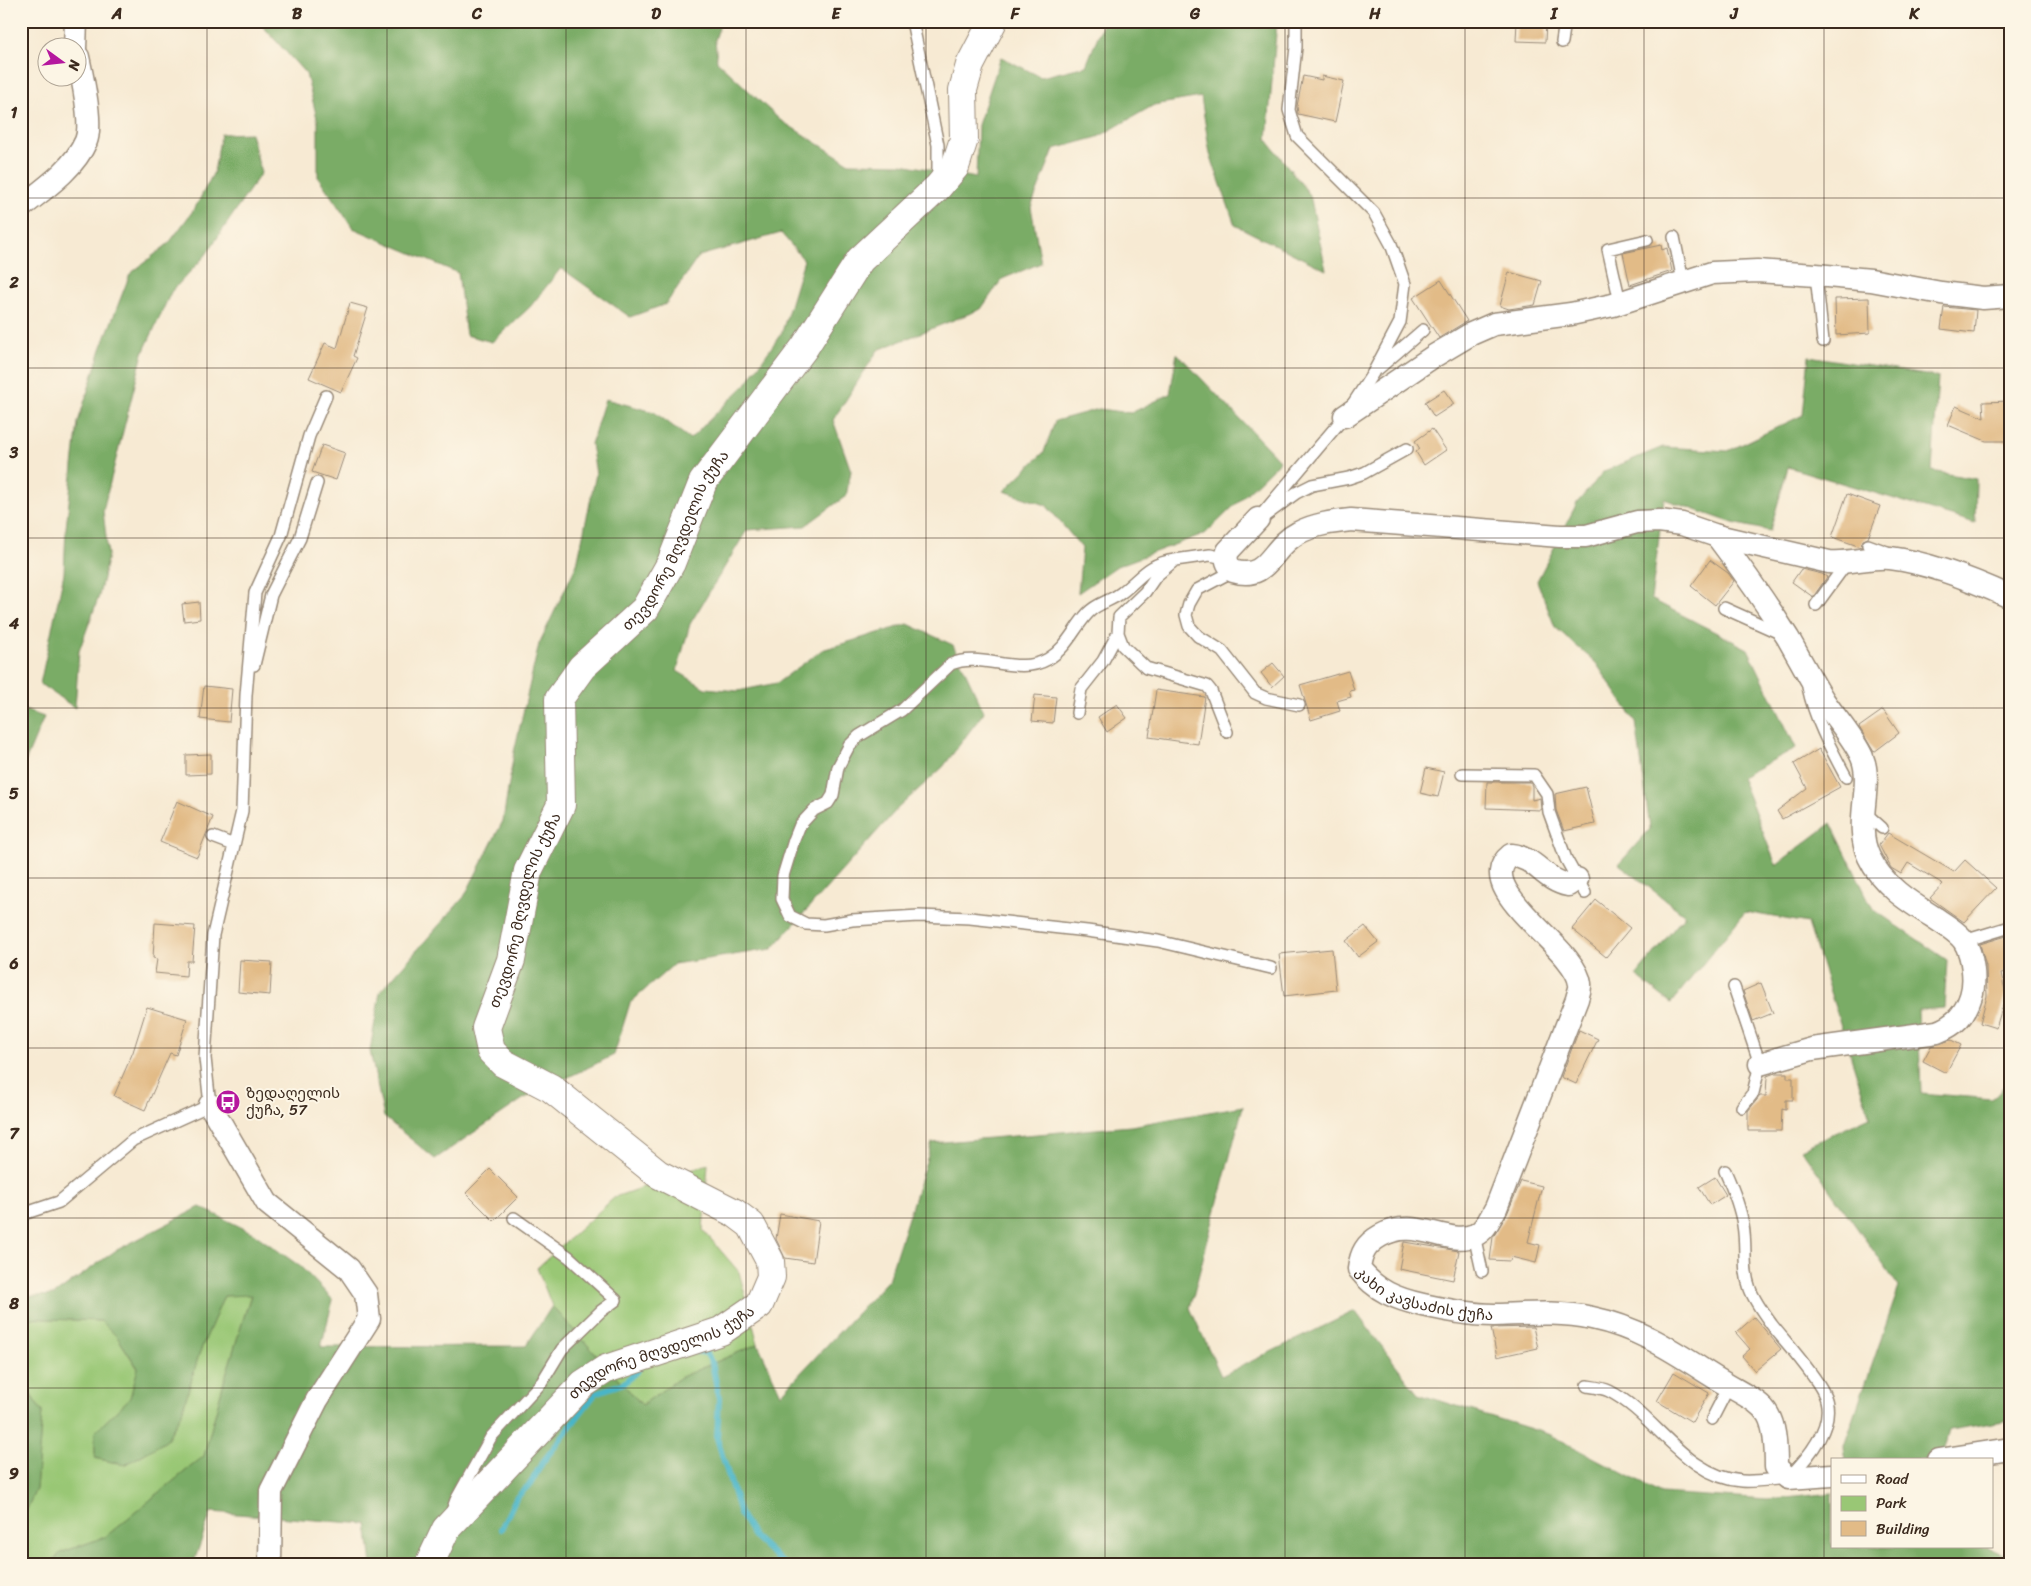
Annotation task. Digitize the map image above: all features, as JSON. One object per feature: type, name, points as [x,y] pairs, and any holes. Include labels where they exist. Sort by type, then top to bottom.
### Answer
[{"type":"street","points":[[75,38],[76,21]]},
{"type":"street","name":"თევდორე მღვდელის ქუჩა","points":[[429,1565],[446,1529],[583,1384],[606,1369],[721,1331],[758,1305],[771,1276],[770,1261],[751,1225],[734,1213],[658,1174],[551,1088],[503,1063],[491,1052],[486,1028],[511,960],[528,871],[562,805],[559,699],[582,667],[645,610],[671,563],[703,482],[804,348],[860,260],[938,187],[955,167],[964,139],[963,90],[970,65],[993,21]]},
{"type":"street","points":[[21,207],[61,176],[86,140],[87,96],[85,88]]},
{"type":"street","points":[[1345,416],[1390,384],[1470,334],[1494,324],[1571,314],[1620,302],[1712,273],[1756,271],[1816,275],[1871,280],[1974,297],[2010,296]]},
{"type":"street","points":[[1258,519],[1228,551],[1229,565],[1253,574],[1262,568],[1284,542],[1298,533],[1328,522],[1351,520],[1560,536],[1586,536],[1637,522],[1660,521],[1682,524],[1717,536],[1846,564],[1888,558],[1916,563],[1984,585],[2010,597]]},
{"type":"street","points":[[1717,536],[1787,637],[1829,709],[1862,758],[1866,776],[1862,839],[1869,858],[1882,877],[1902,897],[1947,926],[1964,941],[1971,960],[1974,988],[1966,1011],[1951,1027],[1937,1032],[1812,1049],[1760,1064]]},
{"type":"street","points":[[1474,1235],[1485,1228],[1496,1208],[1577,998],[1580,984],[1573,965],[1514,903],[1503,888],[1499,873],[1502,862],[1511,855],[1524,856],[1560,883],[1581,886]]},
{"type":"street","points":[[210,1105],[267,1203],[349,1269],[366,1294],[369,1319],[317,1400],[271,1491],[270,1565]]},
{"type":"street","name":"კახი კავსაძის ქუჩა","points":[[1474,1235],[1456,1236],[1409,1227],[1396,1229],[1370,1242],[1361,1255],[1359,1270],[1370,1283],[1386,1294],[1411,1302],[1469,1314],[1563,1313],[1593,1318],[1655,1339],[1729,1386],[1754,1399],[1768,1412],[1774,1428],[1776,1467],[1788,1478]]},
{"type":"street","points":[[1952,1458],[2010,1449]]},
{"type":"street","points":[[1788,1478],[1831,1475]]},
{"type":"lane","points":[[1258,519],[1345,416],[1374,372],[1400,322],[1404,284],[1391,244],[1374,213],[1297,136],[1289,110],[1296,47],[1296,21]]},
{"type":"lane","points":[[1562,42],[1565,21]]},
{"type":"lane","points":[[915,25],[938,145],[938,187]]},
{"type":"lane","points":[[1674,237],[1683,281]]},
{"type":"lane","points":[[1620,302],[1608,249],[1647,240]]},
{"type":"lane","points":[[1816,275],[1823,341]]},
{"type":"lane","points":[[1374,372],[1423,330]]},
{"type":"lane","points":[[21,1212],[26,1213],[59,1202],[133,1140],[210,1105],[205,1058],[213,935],[242,811],[246,695],[255,593],[281,536],[309,436],[326,396]]},
{"type":"lane","points":[[1258,519],[1274,511],[1296,493],[1312,485],[1364,473],[1407,449]]},
{"type":"lane","points":[[246,695],[271,595],[300,538],[317,483]]},
{"type":"lane","points":[[1868,545],[1916,563]]},
{"type":"lane","points":[[1271,968],[1158,941],[970,918],[919,916],[806,924],[790,916],[782,899],[783,876],[800,825],[814,810],[828,803],[833,795],[838,767],[849,746],[860,736],[902,710],[951,664],[960,660],[1014,666],[1035,665],[1049,658],[1062,648],[1088,612],[1120,594],[1147,569],[1159,562],[1210,556],[1229,565],[1197,590],[1188,604],[1186,615],[1189,626],[1198,636],[1222,651],[1255,693],[1266,698],[1299,705]]},
{"type":"lane","points":[[1077,713],[1081,689],[1103,662],[1118,634],[1119,617],[1145,592],[1156,576],[1175,560]]},
{"type":"lane","points":[[1816,605],[1846,564]]},
{"type":"lane","points":[[1724,608],[1787,637]]},
{"type":"lane","points":[[1118,634],[1123,646],[1146,668],[1207,686],[1211,691],[1227,732]]},
{"type":"lane","points":[[1803,664],[1811,702],[1826,740],[1846,777]]},
{"type":"lane","points":[[1462,774],[1534,775],[1547,794],[1553,827],[1581,886]]},
{"type":"lane","points":[[1863,811],[1882,828]]},
{"type":"lane","points":[[213,837],[234,845]]},
{"type":"lane","points":[[1964,941],[2010,927]]},
{"type":"lane","points":[[1734,987],[1760,1064],[1753,1093],[1742,1107]]},
{"type":"lane","points":[[1587,1386],[1608,1390],[1626,1402],[1675,1448],[1713,1473],[1741,1481],[1788,1478],[1810,1456],[1822,1432],[1827,1409],[1824,1392],[1763,1313],[1750,1289],[1743,1258],[1744,1226],[1735,1194],[1725,1172]]},
{"type":"lane","points":[[446,1529],[456,1500],[491,1437],[542,1382],[562,1349],[600,1311],[616,1300],[569,1257],[514,1218]]},
{"type":"lane","points":[[1474,1235],[1482,1271]]},
{"type":"lane","points":[[1712,1418],[1729,1386]]},
{"type":"green space","points":[[258,21],[721,21],[715,40],[717,61],[780,120],[849,163],[902,164],[976,178],[978,125],[1001,57],[1041,77],[1086,66],[1104,21],[1277,21],[1267,140],[1310,195],[1326,270],[1235,225],[1210,154],[1201,97],[1154,105],[1098,137],[1054,149],[1031,207],[1041,263],[1002,279],[981,309],[878,350],[833,420],[851,471],[846,496],[805,526],[747,530],[690,624],[677,671],[705,688],[738,691],[777,683],[822,650],[908,624],[953,645],[984,712],[943,767],[898,808],[772,949],[674,964],[630,1003],[614,1055],[523,1099],[435,1159],[384,1117],[370,1051],[380,992],[464,897],[503,821],[514,752],[539,644],[577,564],[596,474],[591,444],[605,399],[654,412],[690,439],[746,384],[782,332],[804,260],[781,233],[699,256],[666,304],[630,317],[561,268],[530,307],[492,342],[466,335],[458,273],[353,228],[318,177],[318,122],[306,74]]},
{"type":"green space","points":[[251,133],[261,173],[205,256],[171,292],[143,353],[103,510],[108,555],[99,596],[79,651],[75,708],[40,684],[64,573],[66,528],[78,422],[101,349],[130,274],[169,243],[195,208],[214,172],[221,134]]},
{"type":"green space","points":[[1177,353],[1280,461],[1206,533],[1117,566],[1078,593],[1082,548],[1046,505],[1004,491],[1044,452],[1055,421],[1099,409],[1131,413],[1170,394]]},
{"type":"green space","points":[[1809,356],[1938,377],[1932,471],[1976,479],[1975,523],[1788,467],[1770,531],[1733,523],[1664,499],[1651,599],[1748,649],[1796,748],[1741,777],[1776,865],[1831,823],[1873,909],[1947,960],[1944,1008],[1918,1010],[1921,1093],[1992,1099],[2010,1080],[2010,1420],[1949,1430],[1942,1458],[1845,1458],[1844,1446],[1899,1287],[1801,1149],[1870,1117],[1808,923],[1745,912],[1671,1003],[1636,976],[1685,915],[1619,864],[1650,829],[1636,722],[1596,663],[1555,627],[1537,581],[1577,503],[1604,471],[1663,447],[1728,451],[1803,415]]},
{"type":"green space","points":[[21,709],[44,717],[21,772]]},
{"type":"green space","points":[[1243,1106],[1190,1308],[1221,1376],[1355,1311],[1418,1394],[1551,1435],[1661,1493],[1768,1500],[1831,1493],[1831,1548],[1990,1548],[2010,1557],[2010,1565],[372,1565],[367,1524],[211,1512],[193,1565],[50,1565],[60,1553],[105,1537],[204,1456],[225,1378],[251,1295],[224,1296],[199,1354],[182,1412],[166,1441],[125,1465],[95,1458],[95,1432],[130,1398],[138,1368],[118,1338],[101,1321],[21,1318],[21,1297],[54,1295],[115,1251],[200,1207],[253,1233],[301,1267],[333,1300],[321,1347],[526,1346],[552,1306],[642,1405],[681,1377],[758,1344],[781,1394],[888,1280],[932,1143],[1131,1126]]},
{"type":"green space","points":[[708,1164],[703,1230],[739,1272],[758,1344],[681,1377],[642,1405],[552,1306],[537,1268],[615,1197]]},
{"type":"green space","points":[[251,1294],[225,1378],[204,1456],[105,1537],[60,1553],[50,1565],[21,1565],[21,1522],[36,1489],[42,1412],[21,1380],[21,1318],[101,1321],[118,1338],[138,1369],[130,1398],[95,1432],[95,1458],[125,1465],[166,1441],[182,1412],[199,1354],[224,1296]]},
{"type":"green space","points":[[21,1380],[42,1412],[36,1489],[21,1522]]},
{"type":"building","points":[[1517,21],[1546,21],[1545,42],[1516,41]]},
{"type":"building","points":[[1303,76],[1322,80],[1322,76],[1344,81],[1335,122],[1298,114],[1297,106]]},
{"type":"building","points":[[1661,245],[1662,250],[1667,248],[1672,271],[1630,285],[1623,253]]},
{"type":"building","points":[[1509,272],[1542,281],[1535,305],[1509,309],[1500,306]]},
{"type":"building","points":[[1441,280],[1467,321],[1439,338],[1413,298]]},
{"type":"building","points":[[1869,298],[1870,333],[1836,335],[1835,299]]},
{"type":"building","points":[[350,303],[368,308],[353,356],[357,358],[341,392],[309,378],[325,343],[337,348]]},
{"type":"building","points":[[1944,307],[1976,310],[1974,333],[1941,329]]},
{"type":"building","points":[[1444,390],[1454,404],[1434,417],[1425,402]]},
{"type":"building","points":[[2010,401],[2010,441],[1986,441],[1948,425],[1956,406],[1984,418],[1983,402]]},
{"type":"building","points":[[1432,429],[1446,450],[1424,465],[1416,452],[1420,449],[1415,441]]},
{"type":"building","points":[[322,445],[345,453],[336,480],[312,472]]},
{"type":"building","points":[[1847,494],[1880,506],[1868,538],[1863,540],[1861,547],[1832,537]]},
{"type":"building","points":[[1710,560],[1728,573],[1734,581],[1715,605],[1691,586]]},
{"type":"building","points":[[1801,569],[1827,577],[1813,597],[1792,582]]},
{"type":"building","points":[[199,602],[200,619],[184,621],[182,604]]},
{"type":"building","points":[[1273,663],[1284,676],[1272,687],[1261,673]]},
{"type":"building","points":[[1348,671],[1354,690],[1349,691],[1351,697],[1337,701],[1340,711],[1311,720],[1300,685]]},
{"type":"building","points":[[204,686],[232,689],[229,722],[200,719]]},
{"type":"building","points":[[1156,690],[1205,697],[1198,744],[1149,737]]},
{"type":"building","points":[[1035,695],[1056,697],[1053,723],[1032,721]]},
{"type":"building","points":[[1117,704],[1127,718],[1107,732],[1098,717]]},
{"type":"building","points":[[1883,710],[1899,733],[1874,752],[1859,727]]},
{"type":"building","points":[[1819,749],[1840,787],[1782,819],[1777,811],[1807,788],[1794,764]]},
{"type":"building","points":[[211,754],[211,774],[186,775],[186,755]]},
{"type":"building","points":[[1426,768],[1444,772],[1438,797],[1420,793]]},
{"type":"building","points":[[1487,782],[1530,782],[1532,786],[1532,800],[1540,798],[1541,810],[1486,808]]},
{"type":"building","points":[[1586,787],[1595,824],[1564,831],[1556,810],[1555,794]]},
{"type":"building","points":[[177,801],[213,817],[197,857],[160,842]]},
{"type":"building","points":[[1888,833],[1954,872],[1965,860],[1996,888],[1964,922],[1930,898],[1943,884],[1908,863],[1901,874],[1891,868],[1879,845]]},
{"type":"building","points":[[1596,900],[1630,928],[1606,957],[1572,929]]},
{"type":"building","points":[[155,923],[195,926],[192,961],[187,961],[186,976],[155,973],[157,959],[153,958]]},
{"type":"building","points":[[1365,926],[1378,942],[1358,957],[1346,941]]},
{"type":"building","points":[[2010,935],[2010,971],[2001,973],[2006,995],[1996,1028],[1980,1023],[1987,996],[1986,966],[1980,944]]},
{"type":"building","points":[[1332,949],[1336,990],[1284,996],[1279,954]]},
{"type":"building","points":[[240,960],[272,962],[270,995],[238,992]]},
{"type":"building","points":[[1761,983],[1773,1013],[1753,1021],[1743,991]]},
{"type":"building","points":[[147,1007],[187,1019],[176,1055],[170,1053],[145,1110],[114,1096],[133,1052]]},
{"type":"building","points":[[1579,1030],[1598,1039],[1576,1084],[1561,1077]]},
{"type":"building","points":[[1951,1040],[1961,1045],[1946,1073],[1923,1061],[1931,1046]]},
{"type":"building","points":[[1775,1073],[1787,1073],[1787,1078],[1793,1078],[1793,1100],[1786,1100],[1786,1110],[1782,1109],[1781,1131],[1748,1131],[1748,1111],[1760,1096],[1766,1096],[1767,1076]]},
{"type":"building","points":[[490,1169],[518,1197],[494,1221],[466,1193]]},
{"type":"building","points":[[1715,1177],[1726,1195],[1710,1205],[1699,1187]]},
{"type":"building","points":[[1521,1181],[1542,1186],[1528,1242],[1540,1245],[1536,1263],[1511,1257],[1510,1261],[1490,1260],[1493,1237],[1507,1214]]},
{"type":"building","points":[[780,1214],[819,1221],[813,1262],[785,1258],[776,1239]]},
{"type":"building","points":[[1404,1242],[1459,1251],[1453,1280],[1399,1269]]},
{"type":"building","points":[[1754,1317],[1781,1349],[1755,1371],[1742,1356],[1750,1349],[1736,1333]]},
{"type":"building","points":[[1533,1327],[1538,1348],[1497,1357],[1491,1328]]},
{"type":"building","points":[[1674,1372],[1709,1393],[1692,1422],[1657,1401]]},
{"type":"waterway","points":[[694,1351],[706,1353],[712,1363],[719,1398],[717,1438],[740,1514],[754,1537],[785,1565]]},
{"type":"waterway","points":[[501,1529],[516,1498],[531,1483],[542,1463],[596,1393],[624,1383],[638,1370]]},
{"type":"place","name":"ზედაღელის ქუჩა, 57","points":[[228,1102]]}]
